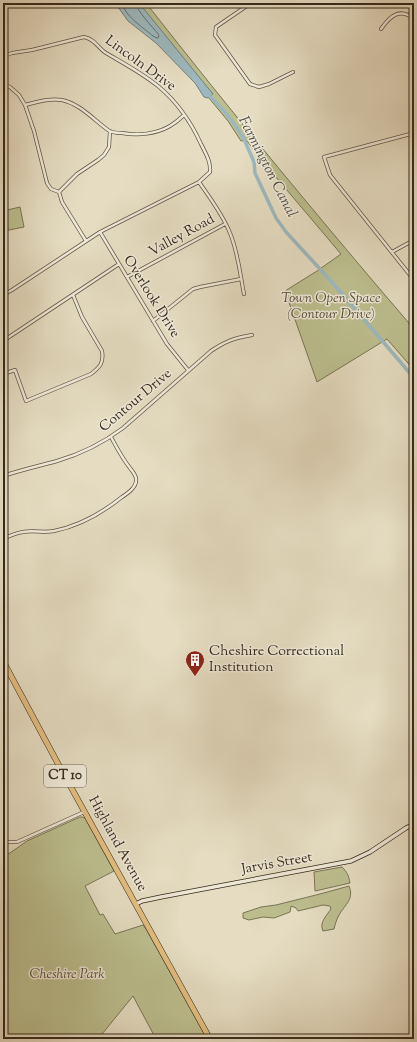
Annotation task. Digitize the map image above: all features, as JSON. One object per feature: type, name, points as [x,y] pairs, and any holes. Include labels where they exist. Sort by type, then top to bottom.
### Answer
[{"type":"highway","name":"Highland Avenue","points":[[3,661],[210,1039]]},
{"type":"street","points":[[251,3],[216,27],[215,35],[250,84],[259,87],[264,86],[294,72]]},
{"type":"street","points":[[382,29],[386,21],[393,15],[401,13],[408,14],[414,19]]},
{"type":"street","name":"Lincoln Drive","points":[[3,59],[4,56],[12,53],[32,50],[84,37],[90,38],[104,51],[158,86],[173,100],[197,135],[211,165],[210,172],[199,182]]},
{"type":"street","points":[[3,84],[10,87],[20,95],[26,106],[34,131],[46,183],[51,188],[59,192],[62,202],[86,241]]},
{"type":"street","points":[[26,106],[44,100],[61,100],[83,110],[110,131],[130,135],[158,132],[170,126],[184,115]]},
{"type":"street","points":[[59,192],[77,174],[104,155],[109,147],[110,131]]},
{"type":"street","points":[[414,133],[324,157],[330,175],[414,280]]},
{"type":"street","points":[[3,295],[100,232],[199,182],[230,233],[235,249],[244,294]]},
{"type":"street","name":"Valley Road","points":[[127,277],[225,224]]},
{"type":"street","name":"Overlook Drive","points":[[100,232],[167,344],[188,370]]},
{"type":"street","points":[[392,252],[414,240]]},
{"type":"street","points":[[3,341],[119,264]]},
{"type":"street","points":[[153,321],[193,289],[241,279]]},
{"type":"street","points":[[3,374],[15,370],[26,401],[91,374],[98,369],[102,363],[102,350],[82,317],[73,295]]},
{"type":"street","name":"Contour Drive","points":[[3,476],[64,458],[96,446],[111,437],[211,351],[224,342],[238,337],[252,335]]},
{"type":"street","points":[[3,539],[23,532],[53,531],[88,520],[102,512],[132,490],[136,484],[136,478],[123,460],[111,437]]},
{"type":"street","points":[[3,842],[12,842],[26,838],[85,812]]},
{"type":"street","name":"Jarvis Street","points":[[136,904],[142,901],[161,897],[351,862],[370,852],[414,824]]},
{"type":"green space","name":"Town Open Space (Contour Drive)","points":[[134,3],[146,3],[278,168],[414,329],[414,370],[387,339],[317,382],[285,291],[341,254],[246,140],[241,141],[228,121],[165,45]]},
{"type":"green space","points":[[20,207],[24,227],[4,231],[3,220],[7,210]]},
{"type":"green space","name":"Cheshire Park","points":[[80,817],[85,818],[114,871],[85,886],[100,915],[103,914],[115,934],[143,925],[207,1039],[156,1039],[133,996],[98,1039],[3,1039],[3,855],[10,853],[27,841]]},
{"type":"green space","points":[[342,867],[348,874],[350,883],[315,891],[314,872]]},
{"type":"green space","points":[[349,886],[351,895],[348,903],[338,917],[334,929],[323,931],[322,922],[331,909],[330,906],[323,905],[298,911],[296,908],[291,906],[290,912],[274,918],[263,917],[249,920],[243,918],[243,913],[261,907],[276,905]]},
{"type":"water","points":[[120,3],[139,3],[213,94],[208,98],[204,97],[195,83],[156,43],[128,21],[118,7]]},
{"type":"waterway","name":"Farmington Canal","points":[[208,94],[224,111],[244,139],[254,162],[255,173],[276,218],[286,232],[331,281],[414,378]]},
{"type":"place","name":"Cheshire Correctional Institution","points":[[195,677]]}]
